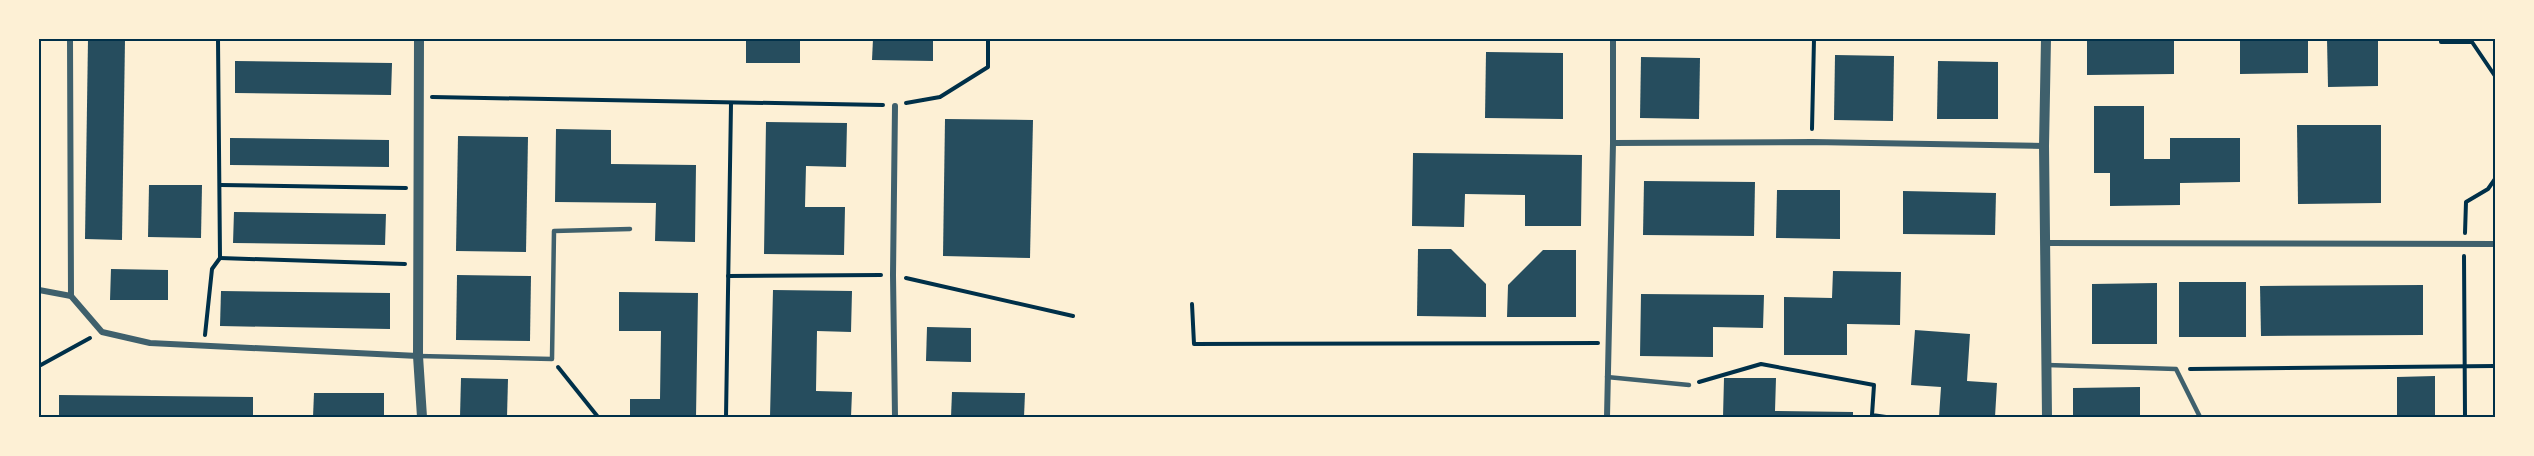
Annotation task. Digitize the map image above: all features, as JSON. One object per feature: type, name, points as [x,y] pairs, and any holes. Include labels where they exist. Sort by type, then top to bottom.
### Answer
[{"type":"street","points":[[70,39],[71,296]]},
{"type":"street","points":[[419,39],[418,356],[422,417]]},
{"type":"street","points":[[1607,417],[1613,39]]},
{"type":"street","points":[[2046,39],[2044,146],[2047,417]]},
{"type":"street","points":[[895,106],[893,275],[895,417]]},
{"type":"street","points":[[1613,143],[1812,142],[2044,146]]},
{"type":"street","points":[[2046,243],[2495,244]]},
{"type":"street","points":[[39,290],[71,296],[102,332],[150,342],[418,356]]},
{"type":"lane","points":[[418,356],[552,359],[554,231],[630,229]]},
{"type":"lane","points":[[2046,366],[2176,369],[2200,417]]},
{"type":"lane","points":[[1607,377],[1689,385]]},
{"type":"path","points":[[204,345],[212,269],[220,258],[218,39]]},
{"type":"path","points":[[419,96],[895,106],[939,96],[988,67],[988,39]]},
{"type":"path","points":[[1812,142],[1814,39]]},
{"type":"path","points":[[2441,39],[2441,42],[2472,42],[2495,76]]},
{"type":"path","points":[[726,417],[731,104]]},
{"type":"path","points":[[2495,125],[2495,135]]},
{"type":"path","points":[[2465,417],[2464,244],[2466,202],[2488,189],[2495,179]]},
{"type":"path","points":[[221,185],[418,188]]},
{"type":"path","points":[[220,258],[418,265]]},
{"type":"path","points":[[728,276],[893,275],[1073,315]]},
{"type":"path","points":[[1192,304],[1194,344],[1608,343]]},
{"type":"path","points":[[39,366],[102,332]]},
{"type":"path","points":[[552,359],[598,417]]},
{"type":"path","points":[[1689,385],[1761,364],[1874,385],[1872,415],[1886,417]]},
{"type":"path","points":[[2176,369],[2495,366]]},
{"type":"building","points":[[88,39],[125,39],[122,240],[85,239]]},
{"type":"building","points":[[746,39],[800,39],[800,63],[746,63]]},
{"type":"building","points":[[873,39],[933,39],[933,61],[872,60]]},
{"type":"building","points":[[2087,39],[2174,39],[2174,74],[2087,75]]},
{"type":"building","points":[[2240,39],[2308,39],[2308,73],[2240,74]]},
{"type":"building","points":[[2327,39],[2378,39],[2378,86],[2328,87]]},
{"type":"building","points":[[1486,52],[1563,53],[1563,119],[1485,118]]},
{"type":"building","points":[[1835,55],[1894,56],[1893,121],[1834,120]]},
{"type":"building","points":[[1641,57],[1700,58],[1699,119],[1640,118]]},
{"type":"building","points":[[235,61],[392,63],[391,95],[235,93]]},
{"type":"building","points":[[1938,61],[1998,62],[1998,119],[1937,119]]},
{"type":"building","points":[[2094,106],[2144,106],[2144,159],[2170,159],[2170,138],[2240,138],[2240,182],[2180,183],[2180,205],[2110,206],[2110,173],[2094,173]]},
{"type":"building","points":[[945,119],[1033,120],[1030,258],[943,256]]},
{"type":"building","points":[[766,122],[847,123],[846,167],[806,166],[805,207],[845,207],[844,255],[764,254]]},
{"type":"building","points":[[2297,125],[2381,125],[2381,203],[2298,204]]},
{"type":"building","points":[[556,129],[611,130],[611,164],[696,165],[695,242],[655,241],[656,203],[555,202]]},
{"type":"building","points":[[458,136],[528,137],[526,252],[456,251]]},
{"type":"building","points":[[230,138],[389,140],[389,167],[230,165]]},
{"type":"building","points":[[1413,153],[1582,155],[1581,226],[1525,226],[1525,195],[1465,194],[1464,227],[1412,226]]},
{"type":"building","points":[[1644,181],[1755,182],[1754,236],[1643,235]]},
{"type":"building","points":[[149,185],[202,185],[201,238],[148,237]]},
{"type":"building","points":[[1777,190],[1840,190],[1840,239],[1776,238]]},
{"type":"building","points":[[1903,191],[1996,193],[1995,235],[1903,234]]},
{"type":"building","points":[[234,212],[386,214],[385,245],[233,243]]},
{"type":"building","points":[[1418,249],[1451,249],[1486,284],[1486,317],[1417,316]]},
{"type":"building","points":[[1543,250],[1576,250],[1576,317],[1507,317],[1508,285]]},
{"type":"building","points":[[111,269],[168,270],[168,300],[110,300]]},
{"type":"building","points":[[1833,271],[1901,272],[1900,325],[1847,324],[1847,355],[1784,355],[1784,297],[1832,298]]},
{"type":"building","points":[[457,275],[531,276],[530,341],[456,340]]},
{"type":"building","points":[[2179,282],[2246,282],[2246,337],[2179,337]]},
{"type":"building","points":[[2157,283],[2157,344],[2092,344],[2092,284]]},
{"type":"building","points":[[2423,285],[2423,335],[2261,336],[2260,286]]},
{"type":"building","points":[[773,290],[852,291],[851,332],[817,331],[816,391],[852,392],[851,417],[770,417]]},
{"type":"building","points":[[221,291],[390,293],[390,329],[220,326]]},
{"type":"building","points":[[619,292],[698,293],[696,417],[630,417],[630,399],[660,399],[661,331],[619,331]]},
{"type":"building","points":[[1641,294],[1764,295],[1763,328],[1713,327],[1713,357],[1640,356]]},
{"type":"building","points":[[927,327],[971,328],[971,362],[926,361]]},
{"type":"building","points":[[1915,330],[1970,334],[1967,381],[1997,383],[1995,417],[1939,417],[1941,387],[1911,385]]},
{"type":"building","points":[[2435,376],[2435,417],[2397,417],[2397,377]]},
{"type":"building","points":[[461,378],[508,379],[507,417],[460,417]]},
{"type":"building","points":[[1724,378],[1776,378],[1775,411],[1853,412],[1853,417],[1723,417]]},
{"type":"building","points":[[2140,387],[2140,417],[2073,417],[2073,388]]},
{"type":"building","points":[[952,392],[1025,393],[1024,417],[951,417]]},
{"type":"building","points":[[314,393],[384,393],[384,417],[313,417]]},
{"type":"building","points":[[59,395],[253,397],[253,417],[59,417]]}]
